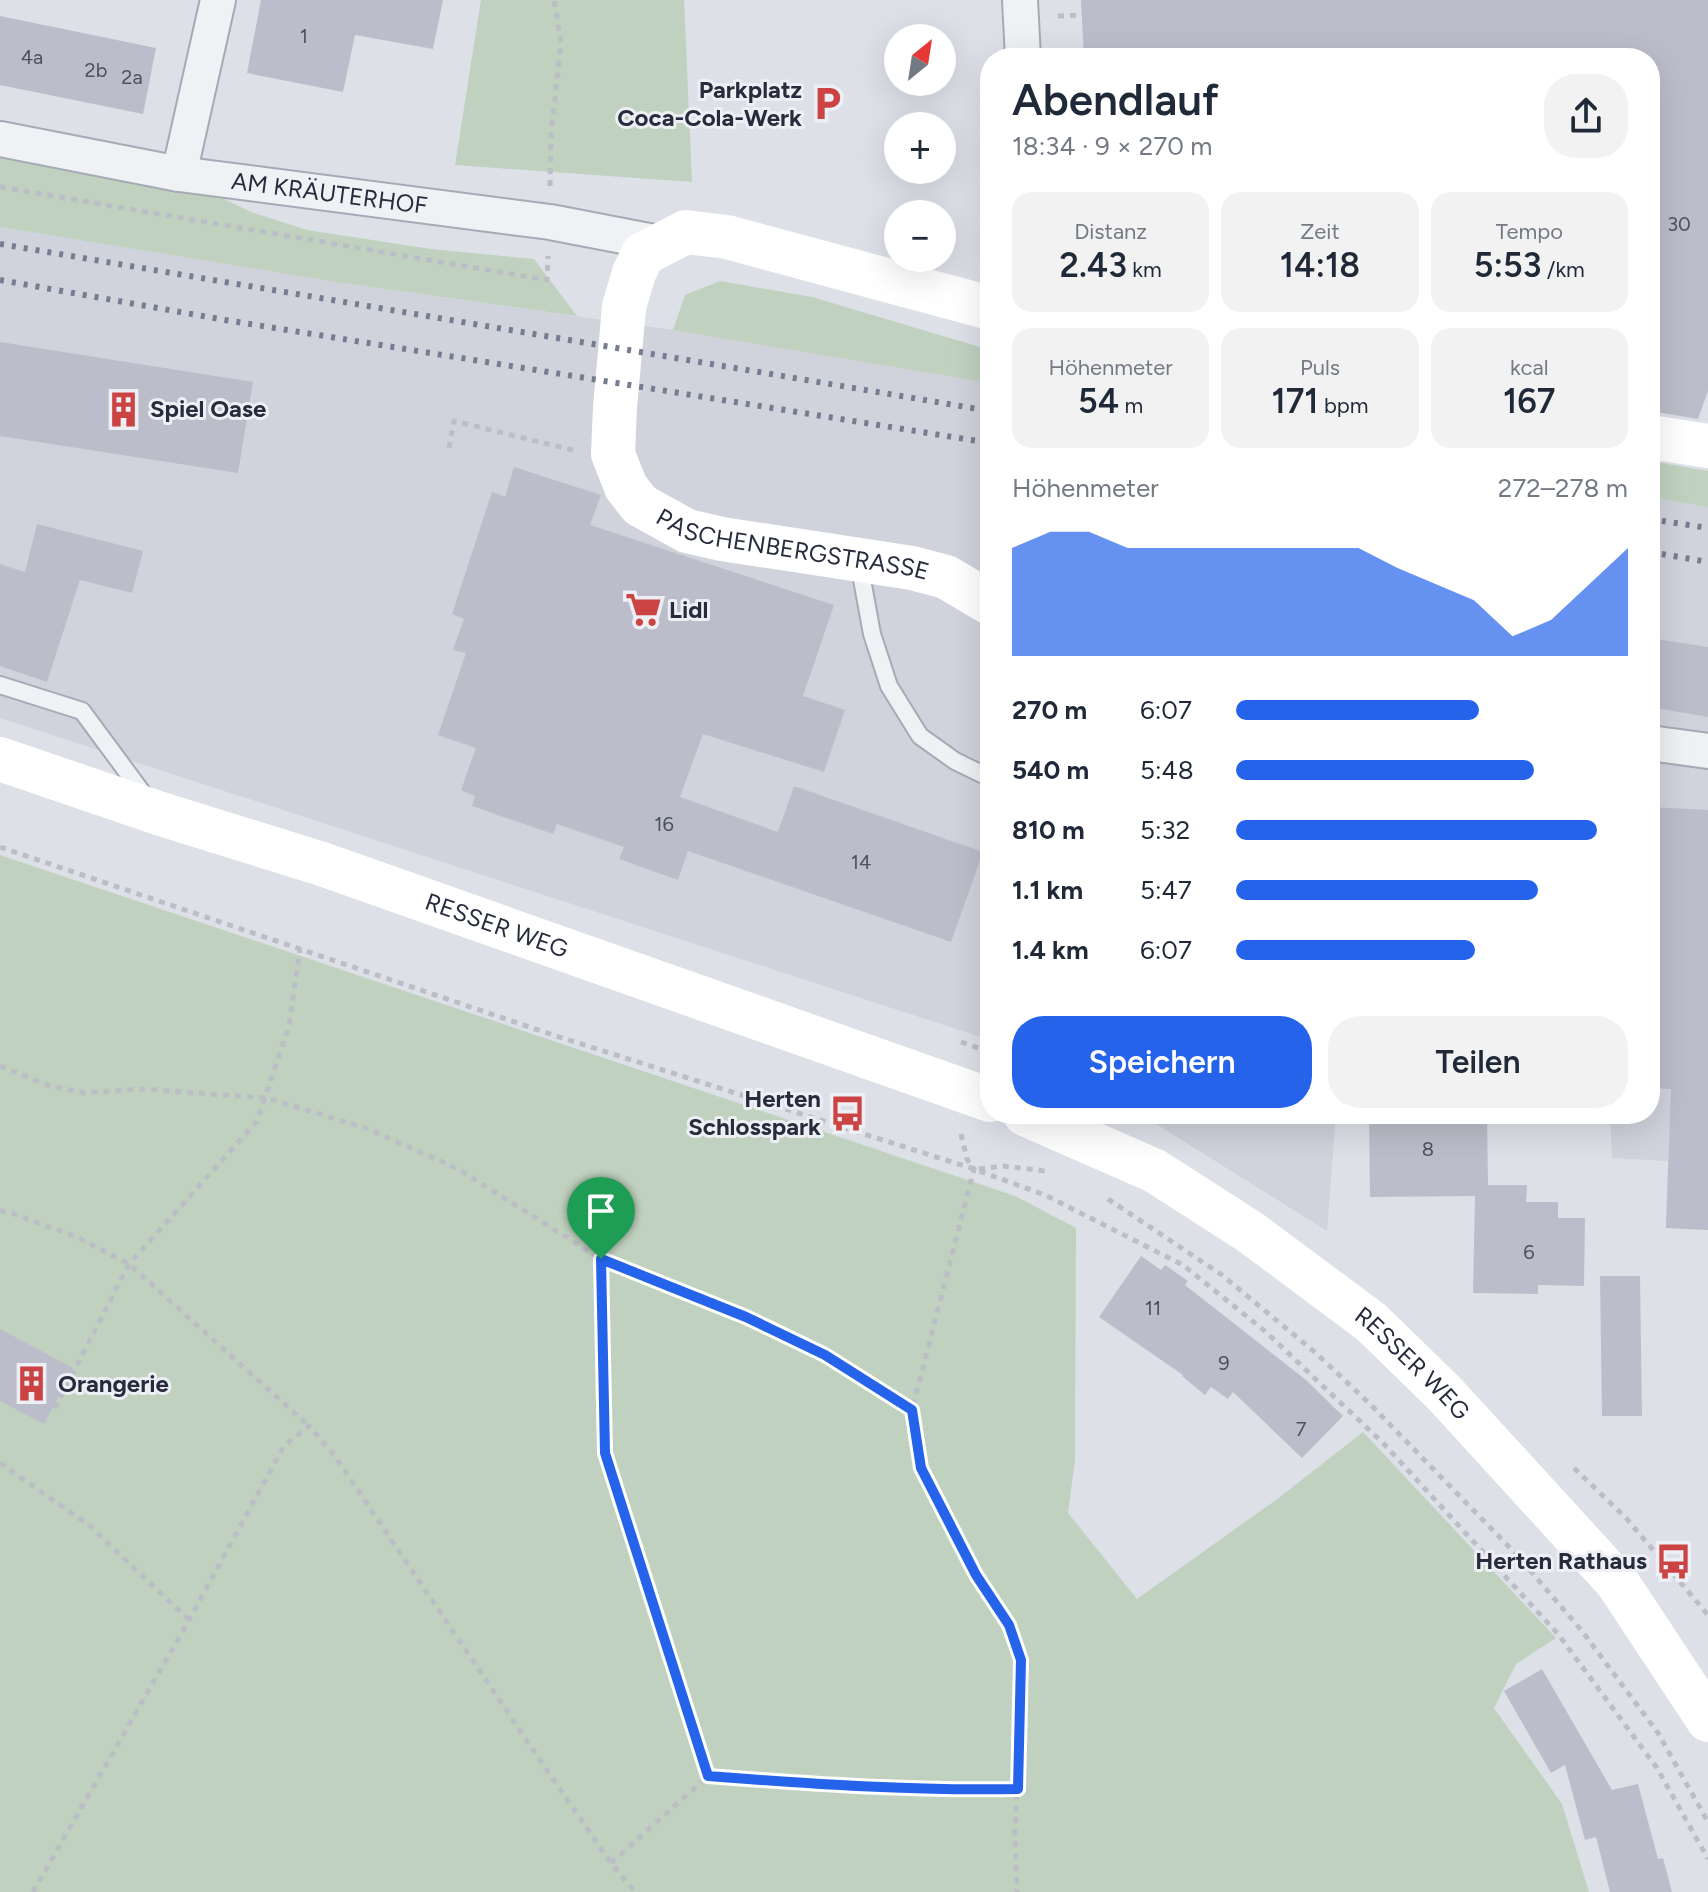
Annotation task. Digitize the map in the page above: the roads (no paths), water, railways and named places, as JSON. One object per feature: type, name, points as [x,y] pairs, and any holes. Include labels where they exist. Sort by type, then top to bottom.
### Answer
[{"type":"main road","points":[[659,243],[686,232],[727,237],[980,305]]},
{"type":"main road","name":"PASCHENBERGSTRASSE","points":[[659,243],[643,254],[634,273],[624,307],[616,384],[613,454],[626,487],[640,505],[687,531],[912,568],[946,577],[980,597]]},
{"type":"main road","points":[[1660,439],[1708,446]]},
{"type":"main road","name":"RESSER WEG","points":[[0,759],[322,864],[980,1096]]},
{"type":"main road","name":"RESSER WEG","points":[[1059,1124],[1155,1171],[1250,1232],[1371,1322],[1444,1393],[1617,1582],[1708,1720]]},
{"type":"street","points":[[179,174],[218,0]]},
{"type":"street","points":[[1020,0],[1022,48]]},
{"type":"street","name":"AM KRÄUTERHOF","points":[[0,139],[179,174],[550,222],[659,243]]},
{"type":"street","points":[[1660,744],[1708,751]]},
{"type":"lane","points":[[859,561],[872,634],[889,686],[920,736],[955,761],[980,773]]},
{"type":"lane","points":[[0,685],[82,711],[158,813]]},
{"type":"railway","points":[[0,244],[980,409]]},
{"type":"railway","points":[[0,280],[225,320],[980,441]]},
{"type":"railway","points":[[1660,521],[1708,528]]},
{"type":"railway","points":[[1660,554],[1708,562]]},
{"type":"place","name":"Parkplatz Coca-Cola-Werk","points":[[828,104]]},
{"type":"place","name":"Spiel Oase","points":[[124,409]]},
{"type":"place","name":"Lidl","points":[[643,610]]},
{"type":"place","name":"Herten Schlosspark","points":[[847,1113]]},
{"type":"place","name":"Orangerie","points":[[32,1384]]},
{"type":"place","name":"Herten Rathaus","points":[[1673,1561]]}]
